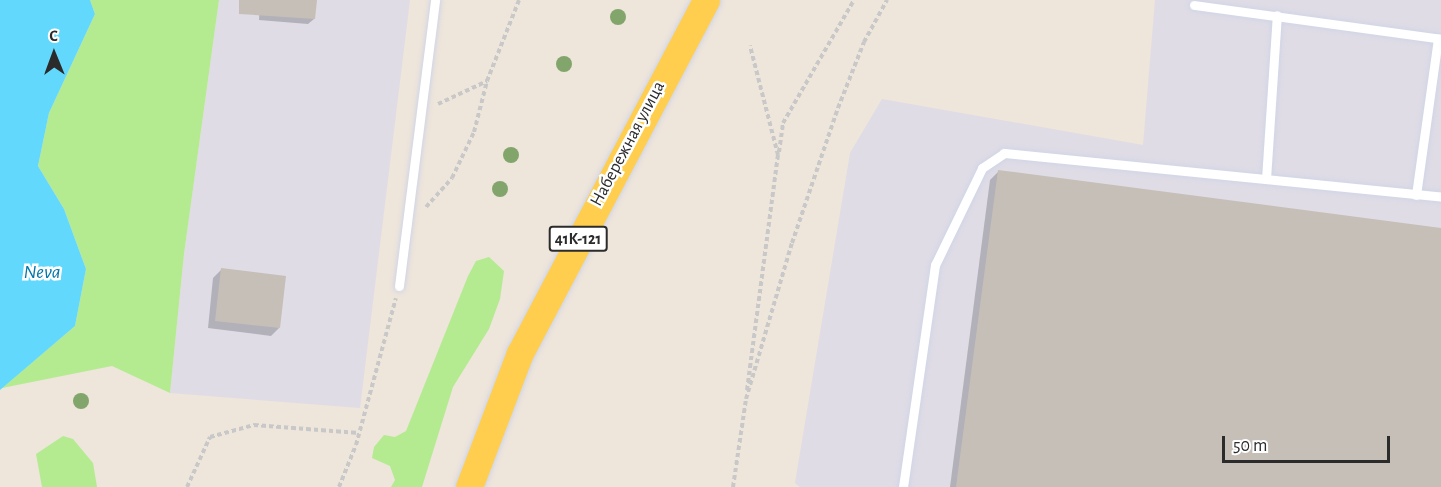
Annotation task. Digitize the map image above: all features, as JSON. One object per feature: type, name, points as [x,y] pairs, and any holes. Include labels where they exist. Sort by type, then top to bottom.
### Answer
[{"type":"main road","name":"Набережная улица","points":[[469,487],[520,353],[706,0]]},
{"type":"lane","points":[[399,286],[435,0]]},
{"type":"lane","points":[[1194,5],[1439,39],[1416,195]]},
{"type":"lane","points":[[1266,179],[1277,15]]},
{"type":"lane","points":[[903,487],[934,265],[982,168],[1004,153],[1441,197]]},
{"type":"path","points":[[406,229],[452,178],[474,132],[487,81],[519,0]]},
{"type":"path","points":[[733,487],[746,399],[759,276],[773,210],[783,123],[854,0]]},
{"type":"path","points":[[746,399],[792,243],[838,108],[864,42],[887,0]]},
{"type":"path","points":[[750,45],[778,155]]},
{"type":"path","points":[[421,111],[487,81]]},
{"type":"path","points":[[339,487],[359,433],[399,286]]},
{"type":"path","points":[[187,487],[210,437],[254,425],[359,433]]},
{"type":"shaded area","points":[[219,0],[410,0],[360,408],[170,393],[184,254]]},
{"type":"shaded area","points":[[1155,0],[1441,0],[1441,487],[800,487],[795,483],[850,153],[882,99],[1143,145]]},
{"type":"green space","points":[[90,0],[219,0],[184,254],[170,393],[112,366],[2,388],[75,326],[86,269],[64,209],[38,166],[49,113],[95,14]]},
{"type":"green space","points":[[489,257],[504,271],[500,299],[489,329],[453,387],[422,487],[391,487],[395,480],[390,466],[372,458],[374,447],[384,435],[395,437],[406,431],[468,276],[476,261]]},
{"type":"green space","points":[[63,436],[73,439],[93,463],[97,487],[42,487],[36,454]]},
{"type":"water","name":"Neva","points":[[0,0],[90,0],[95,14],[49,113],[38,166],[64,209],[86,269],[75,326],[0,390]]},
{"type":"building","points":[[239,0],[317,0],[315,19],[239,14]]},
{"type":"building","points":[[998,170],[1441,228],[1441,487],[956,487]]},
{"type":"building","points":[[221,268],[286,276],[280,328],[215,321]]}]
